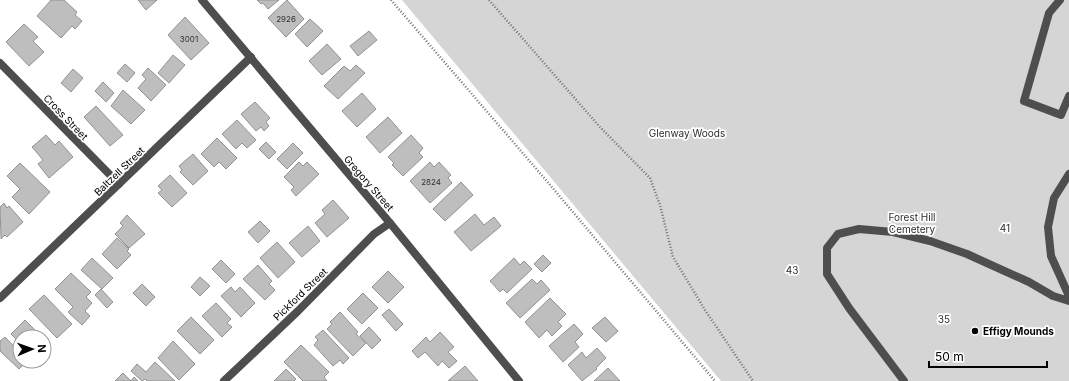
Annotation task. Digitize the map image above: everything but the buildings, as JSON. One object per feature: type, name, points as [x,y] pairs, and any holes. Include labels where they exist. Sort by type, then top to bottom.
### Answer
[{"type":"street","name":"Gregory Street","points":[[202,0],[390,223],[519,381]]},
{"type":"street","points":[[1060,0],[1049,12],[1024,101],[1061,115],[1069,96]]},
{"type":"street","name":"Baltzell Street","points":[[0,298],[251,57]]},
{"type":"street","name":"Cross Street","points":[[0,63],[119,184]]},
{"type":"street","points":[[1069,174],[1054,198],[1048,227],[1051,256],[1069,296]]},
{"type":"street","name":"Pickford Street","points":[[224,381],[298,311],[374,234],[390,223]]},
{"type":"street","points":[[904,381],[849,308],[827,274],[827,248],[838,234],[859,229],[893,232],[930,241],[967,254],[1029,282],[1053,296],[1069,301]]},
{"type":"path","points":[[391,0],[551,186],[715,381]]},
{"type":"path","points":[[489,0],[599,126],[650,178],[660,205],[673,257],[705,310],[753,381]]},
{"type":"green space","name":"Forest Hill Cemetery","points":[[402,0],[1069,0],[1069,381],[721,381]]},
{"type":"place","name":"Effigy Mounds","points":[[975,331]]},
{"type":"park label","name":"Glenway Woods","points":[[687,133]]},
{"type":"park label","name":"41","points":[[1005,228]]},
{"type":"park label","name":"43","points":[[792,270]]},
{"type":"park label","name":"35","points":[[944,319]]}]
